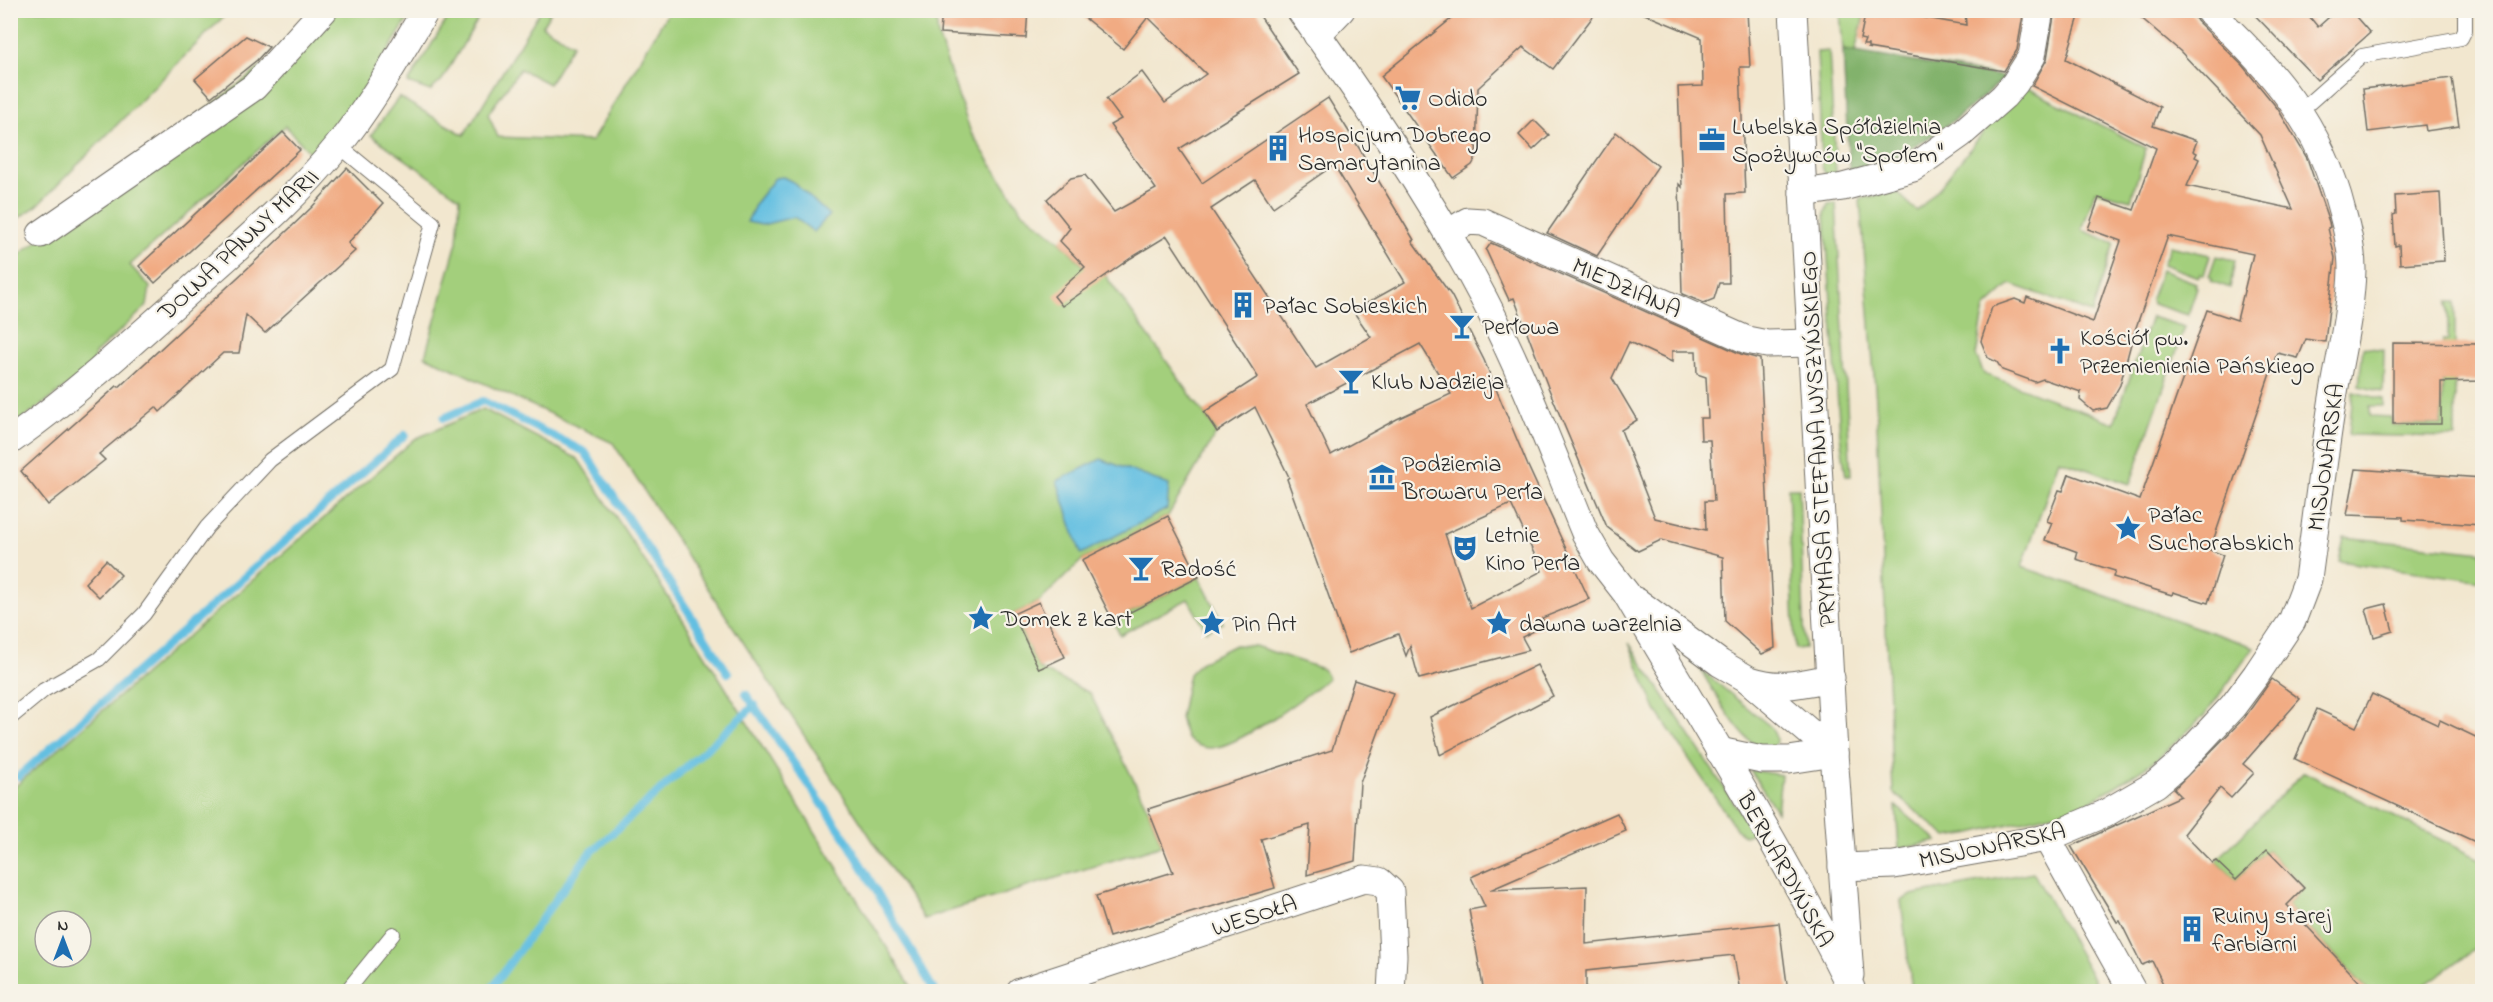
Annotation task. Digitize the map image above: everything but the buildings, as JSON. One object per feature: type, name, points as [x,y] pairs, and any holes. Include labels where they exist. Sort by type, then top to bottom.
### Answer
[{"type":"street","points":[[40,234],[254,87],[324,10]]},
{"type":"street","name":"DOLNA PANNY MARII","points":[[10,441],[73,395],[273,216],[309,180],[338,145],[391,68],[426,10]]},
{"type":"street","name":"BERNARDYŃSKA","points":[[1300,10],[1419,185],[1448,233],[1503,337],[1585,533],[1600,561],[1626,593],[1812,909],[1851,990]]},
{"type":"street","points":[[1317,35],[1341,10]]},
{"type":"street","name":"PRYMASA STEFANA WYSZYŃSKIEGO","points":[[1793,10],[1834,753],[1851,990]]},
{"type":"street","points":[[1803,193],[1843,187],[1913,168],[1961,134],[2015,83],[2032,56],[2040,10]]},
{"type":"street","name":"MISJONARSKA","points":[[1842,867],[1894,865],[2047,838],[2104,814],[2156,784],[2177,766],[2244,691],[2292,621],[2302,599],[2308,579],[2352,268],[2347,231],[2336,187],[2323,153],[2300,111],[2254,54],[2208,10]]},
{"type":"street","name":"MIEDZIANA","points":[[1448,233],[1468,221],[1483,222],[1747,340],[1767,344],[1811,343]]},
{"type":"street","name":"BERNARDYŃSKA","points":[[1626,593],[1720,663],[1746,678],[1770,687],[1787,687],[1831,678]]},
{"type":"street","name":"BERNARDYŃSKA","points":[[1746,678],[1834,753]]},
{"type":"street","name":"BERNARDYŃSKA","points":[[1719,752],[1762,760],[1789,760],[1834,753]]},
{"type":"street","points":[[2047,838],[2133,992]]},
{"type":"street","name":"WESOŁA","points":[[1020,992],[1364,879],[1379,881],[1389,891],[1393,956],[1391,992]]},
{"type":"lane","points":[[2300,111],[2362,56],[2461,38],[2465,30],[2465,10]]},
{"type":"lane","points":[[10,718],[44,690],[99,659],[144,614],[207,527],[270,460],[392,369],[433,223],[338,145]]},
{"type":"lane","points":[[346,992],[393,934]]},
{"type":"green space","points":[[10,11],[229,11],[37,206],[11,223]]},
{"type":"green space","points":[[333,11],[413,11],[341,127],[315,158],[285,126],[130,265],[150,287],[147,306],[95,354],[91,369],[11,427],[10,262]]},
{"type":"green space","points":[[452,11],[483,11],[442,80],[430,91],[408,83]]},
{"type":"green space","points":[[540,11],[551,11],[542,26],[573,44],[549,84],[520,69],[488,114],[498,137],[592,141],[669,11],[935,11],[938,36],[971,133],[1022,211],[1060,241],[1083,265],[1093,258],[1217,432],[1168,516],[1082,560],[1039,602],[1013,614],[1039,669],[1090,693],[1148,809],[1162,845],[924,919],[613,443],[425,356],[457,242],[460,198],[371,135],[399,97],[464,135]]},
{"type":"green space","points":[[1840,11],[1865,11],[1855,52],[1843,50]]},
{"type":"green space","points":[[1843,50],[2006,77],[1934,135],[1885,161],[1849,170]]},
{"type":"green space","points":[[1829,51],[1836,174],[1828,175],[1822,166],[1817,52]]},
{"type":"green space","points":[[2025,87],[2146,148],[2131,200],[2095,191],[2082,230],[2114,243],[2092,313],[2011,284],[1985,308],[1976,355],[1984,374],[2114,423],[2151,317],[2185,327],[2130,484],[2059,460],[2022,567],[2254,647],[2205,715],[2156,760],[2116,786],[2080,807],[1947,837],[1893,792],[1876,400],[1860,199],[1896,191],[1917,211],[1940,187],[1989,125]]},
{"type":"green space","points":[[1836,203],[1851,476],[1846,476],[1840,435],[1825,213],[1828,204]]},
{"type":"green space","points":[[2170,246],[2210,255],[2204,275],[2200,273],[2198,277],[2163,264]]},
{"type":"green space","points":[[2216,256],[2235,260],[2230,288],[2211,281],[2212,278],[2209,276]]},
{"type":"green space","points":[[2161,270],[2196,283],[2197,287],[2188,315],[2152,304],[2151,299]]},
{"type":"green space","points":[[2448,302],[2455,302],[2455,437],[2349,435],[2353,392],[2383,399],[2383,406],[2370,406],[2370,416],[2391,417],[2392,425],[2442,425],[2443,340],[2448,340]]},
{"type":"green space","points":[[2363,347],[2384,350],[2383,392],[2359,386]]},
{"type":"green space","points":[[483,409],[578,459],[689,629],[914,991],[11,992],[11,790],[415,439]]},
{"type":"green space","points":[[1788,488],[1799,488],[1805,648],[1795,649]]},
{"type":"green space","points":[[2344,537],[2482,552],[2482,581],[2339,561]]},
{"type":"green space","points":[[1199,577],[1223,623],[1206,631],[1188,599],[1120,635],[1113,621]]},
{"type":"green space","points":[[1629,643],[1753,832],[1745,836],[1737,830],[1656,710]]},
{"type":"green space","points":[[1235,645],[1255,646],[1323,669],[1328,678],[1290,707],[1242,737],[1217,747],[1201,747],[1187,739],[1180,718],[1189,674],[1201,662]]},
{"type":"green space","points":[[1700,669],[1771,727],[1776,737],[1774,747],[1764,748],[1755,745],[1746,737],[1728,714]]},
{"type":"green space","points":[[1750,770],[1781,775],[1777,812]]},
{"type":"green space","points":[[2304,772],[2482,860],[2482,944],[2416,991],[2369,991],[2287,905],[2304,888],[2267,850],[2236,880],[2216,861]]},
{"type":"green space","points":[[1896,806],[1938,841],[1899,849]]},
{"type":"green space","points":[[2033,872],[2100,991],[1912,991],[1901,901],[1911,895]]},
{"type":"water","points":[[783,177],[793,182],[829,215],[814,232],[794,217],[762,225],[747,222],[757,201],[775,178]]},
{"type":"water","points":[[1101,459],[1169,485],[1167,509],[1081,554],[1057,481]]},
{"type":"waterway","points":[[444,418],[483,401],[585,452],[728,673]]},
{"type":"waterway","points":[[19,776],[405,435]]},
{"type":"waterway","points":[[746,694],[845,837],[935,992]]},
{"type":"waterway","points":[[489,992],[587,856],[755,705]]},
{"type":"place","name":"Odido","points":[[1408,98]]},
{"type":"place","name":"Lubelska Spółdzielnia Spożywców \"Społem\"","points":[[1712,140]]},
{"type":"place","name":"Hospicjum Dobrego Samarytanina","points":[[1278,148]]},
{"type":"place","name":"Pałac Sobieskich","points":[[1243,305]]},
{"type":"place","name":"Perłowa","points":[[1462,326]]},
{"type":"place","name":"Kościół pw. Przemienienia Pańskiego","points":[[2060,351]]},
{"type":"place","name":"Klub Nadzieja","points":[[1351,381]]},
{"type":"place","name":"Podziemia Browaru Perła","points":[[1382,477]]},
{"type":"place","name":"Pałac Suchorabskich","points":[[2128,528]]},
{"type":"place","name":"Letnie Kino Perła","points":[[1465,548]]},
{"type":"place","name":"Radość","points":[[1141,568]]},
{"type":"place","name":"Domek z kart","points":[[981,618]]},
{"type":"place","name":"Pin Art","points":[[1212,623]]},
{"type":"place","name":"dawna warzelnia","points":[[1499,623]]},
{"type":"place","name":"Ruiny starej farbiarni","points":[[2192,929]]}]
